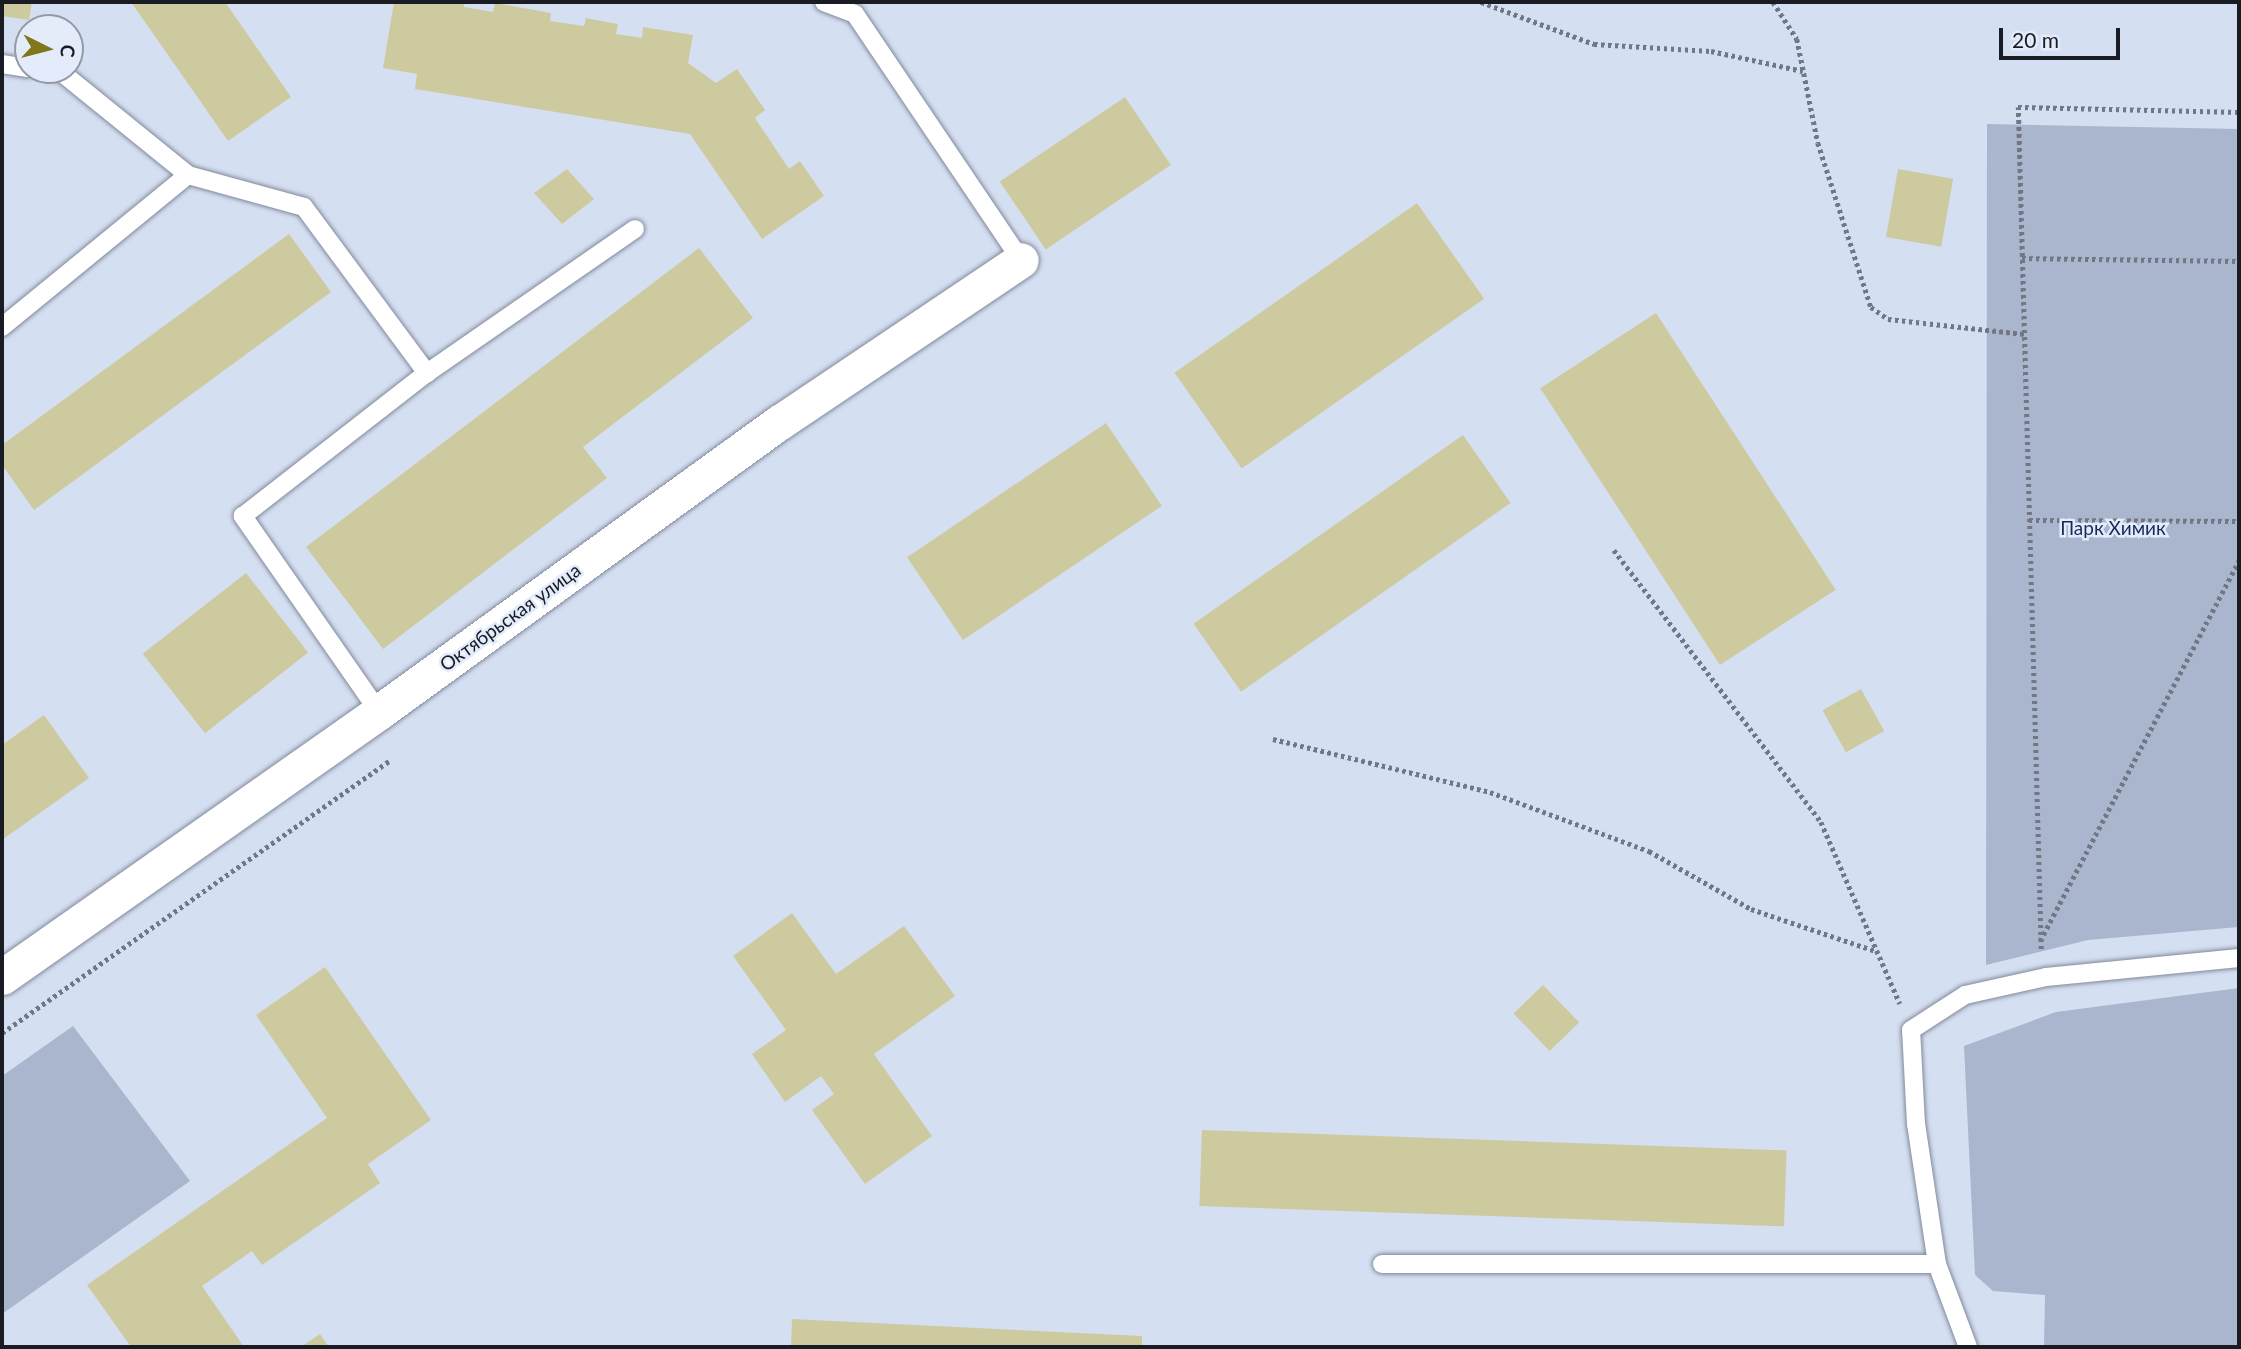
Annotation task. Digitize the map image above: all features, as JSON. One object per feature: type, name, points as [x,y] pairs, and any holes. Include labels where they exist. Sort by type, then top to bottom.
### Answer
[{"type":"street","name":"Октябрьская улица","points":[[2,977],[379,712],[780,422],[1021,260]]},
{"type":"lane","points":[[824,2],[855,14],[1021,260]]},
{"type":"lane","points":[[76,84],[188,174],[304,207],[426,373]]},
{"type":"lane","points":[[2,327],[188,174]]},
{"type":"lane","points":[[379,712],[243,516],[426,373],[635,229]]},
{"type":"lane","points":[[1968,1347],[1937,1264],[1916,1124],[1911,1030],[1965,995],[2046,977],[2239,958]]},
{"type":"lane","points":[[1382,1264],[1937,1264]]},
{"type":"path","points":[[1481,2],[1594,44],[1711,51],[1803,71]]},
{"type":"path","points":[[1773,2],[1797,39],[1818,143],[1871,307],[1888,319],[2024,334]]},
{"type":"path","points":[[2046,977],[2040,942],[2018,107],[2239,112]]},
{"type":"path","points":[[2022,258],[2239,261]]},
{"type":"path","points":[[2029,520],[2239,521]]},
{"type":"path","points":[[1614,550],[1821,822],[1911,1030]]},
{"type":"path","points":[[2040,942],[2239,561]]},
{"type":"path","points":[[1273,739],[1490,792],[1649,851],[1751,909],[1876,951]]},
{"type":"path","points":[[2,1033],[390,760]]},
{"type":"green space","name":"Парк Химик","points":[[1987,124],[2239,129],[2239,927],[2088,940],[1986,965]]},
{"type":"green space","points":[[2239,988],[2239,1347],[2044,1347],[2045,1295],[1993,1291],[1975,1275],[1964,1046],[2056,1012]]},
{"type":"green space","points":[[73,1026],[190,1181],[2,1314],[2,1076]]},
{"type":"building","points":[[2,2],[32,2],[30,14],[14,14],[14,18],[2,16]]},
{"type":"building","points":[[131,2],[225,2],[291,97],[228,141]]},
{"type":"building","points":[[394,2],[464,2],[464,7],[493,12],[495,3],[551,13],[550,21],[584,26],[586,18],[618,24],[616,34],[642,38],[643,27],[693,35],[688,63],[716,83],[737,69],[765,110],[755,118],[789,169],[800,161],[824,196],[762,239],[690,134],[415,89],[417,74],[383,68]]},
{"type":"building","points":[[1125,97],[1171,165],[1046,249],[1000,181]]},
{"type":"building","points":[[567,169],[594,199],[562,224],[534,193]]},
{"type":"building","points":[[1898,169],[1953,179],[1941,247],[1886,237]]},
{"type":"building","points":[[1417,203],[1484,299],[1242,469],[1175,373]]},
{"type":"building","points":[[289,234],[331,292],[34,510],[2,465],[2,445]]},
{"type":"building","points":[[699,248],[753,318],[583,447],[607,478],[383,649],[306,547]]},
{"type":"building","points":[[1656,313],[1836,590],[1720,665],[1540,388]]},
{"type":"building","points":[[1106,423],[1162,506],[963,640],[907,557]]},
{"type":"building","points":[[1463,435],[1511,503],[1241,692],[1193,624]]},
{"type":"building","points":[[246,573],[308,653],[205,733],[143,654]]},
{"type":"building","points":[[1861,689],[1884,731],[1846,752],[1823,710]]},
{"type":"building","points":[[44,715],[89,778],[2,840],[2,745]]},
{"type":"building","points":[[792,913],[836,974],[904,926],[955,996],[874,1054],[932,1136],[865,1184],[812,1110],[834,1094],[821,1076],[785,1102],[752,1054],[786,1030],[733,956]]},
{"type":"building","points":[[325,967],[431,1120],[368,1164],[380,1183],[262,1265],[252,1251],[202,1286],[244,1347],[131,1347],[87,1285],[327,1118],[256,1015]]},
{"type":"building","points":[[1543,985],[1579,1022],[1550,1051],[1514,1013]]},
{"type":"building","points":[[1202,1130],[1787,1150],[1784,1226],[1199,1206]]},
{"type":"building","points":[[792,1319],[1142,1336],[1142,1347],[791,1347]]},
{"type":"building","points":[[320,1334],[329,1347],[301,1347]]}]
